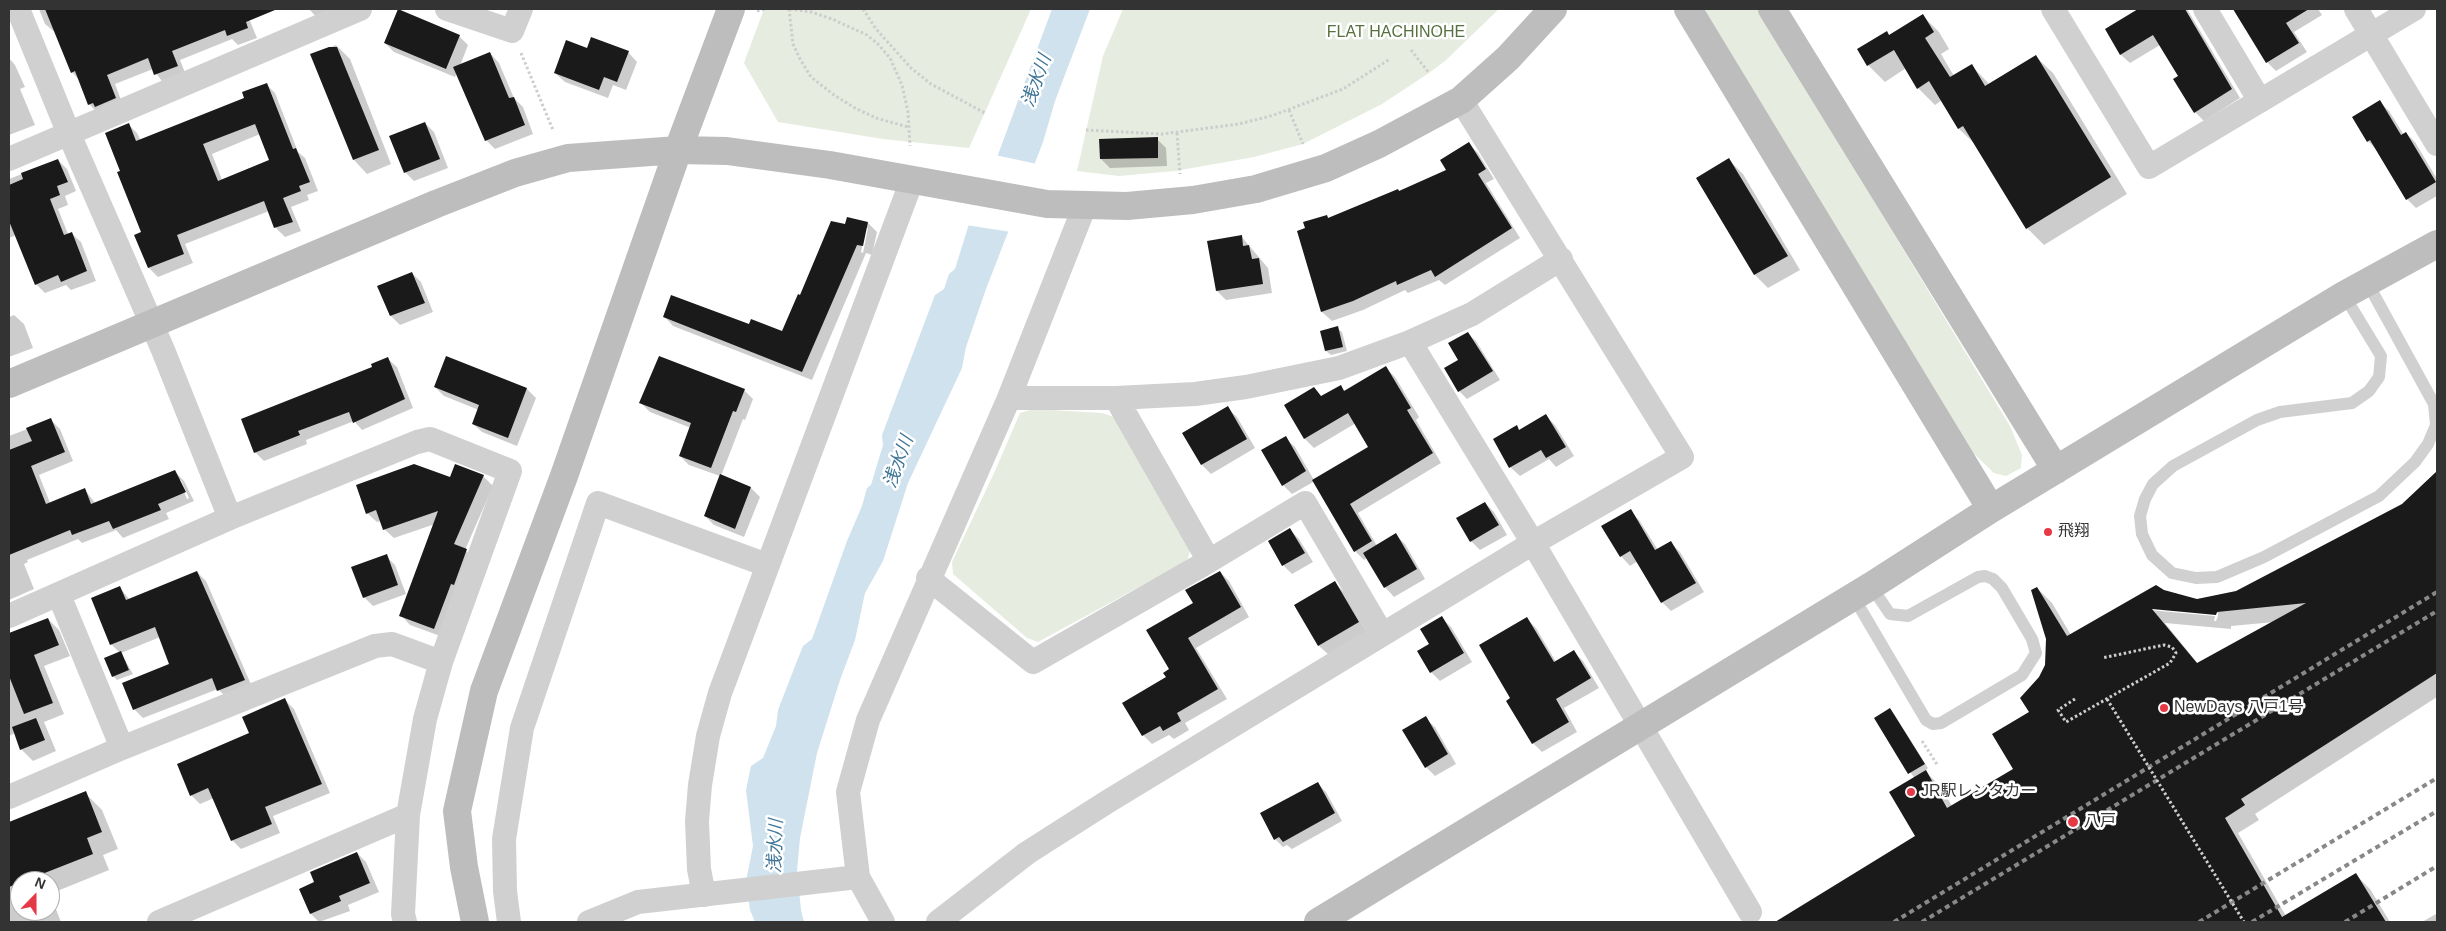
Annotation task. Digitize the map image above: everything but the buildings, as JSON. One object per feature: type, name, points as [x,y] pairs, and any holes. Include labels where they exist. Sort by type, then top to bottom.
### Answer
[{"type":"street","points":[[18,9],[150,325],[163,350],[230,518]]},
{"type":"street","points":[[9,159],[360,9]]},
{"type":"street","points":[[447,9],[512,32],[521,9]]},
{"type":"street","points":[[9,384],[515,173],[568,158],[678,150],[730,151],[1047,204],[1127,206],[1193,200],[1256,189],[1335,164],[1379,144],[1461,100],[1508,58],[1552,9]]},
{"type":"street","points":[[1688,9],[1990,510]]},
{"type":"street","points":[[1772,9],[2056,470]]},
{"type":"street","points":[[2053,9],[2148,167],[2414,9]]},
{"type":"street","points":[[2205,9],[2260,101]]},
{"type":"street","points":[[2356,9],[2437,144]]},
{"type":"street","points":[[475,922],[464,867],[457,811],[484,691],[564,476],[678,150],[744,10]]},
{"type":"street","points":[[938,922],[1027,853],[1382,634],[1533,543],[1682,457],[1461,100]]},
{"type":"street","points":[[704,895],[699,869],[697,822],[700,785],[708,736],[720,692],[912,180]]},
{"type":"street","points":[[882,922],[858,877],[848,792],[868,720],[928,578],[1009,398],[1085,205]]},
{"type":"street","points":[[1318,922],[1862,591],[2056,470],[2355,289],[2437,244]]},
{"type":"street","points":[[1009,398],[1116,398],[1195,394],[1246,387],[1339,368],[1410,342],[1472,314],[1561,259]]},
{"type":"street","points":[[1410,342],[1533,543],[1750,912]]},
{"type":"street","points":[[1116,398],[1209,562]]},
{"type":"street","points":[[9,616],[230,518],[408,446],[430,439],[510,471],[441,662],[425,719],[408,816],[403,914],[405,922]]},
{"type":"street","points":[[928,578],[1033,662],[1209,562],[1305,503],[1382,634]]},
{"type":"street","points":[[509,922],[505,891],[504,839],[522,728],[598,504],[767,565]]},
{"type":"street","points":[[59,595],[122,748]]},
{"type":"street","points":[[9,797],[122,748],[375,646],[392,644],[441,662]]},
{"type":"street","points":[[159,922],[194,915],[408,816]]},
{"type":"street","points":[[589,922],[638,902],[858,877]]},
{"type":"lane","points":[[2355,289],[2434,404],[2436,425],[2428,444],[2416,462],[2379,496],[2264,557],[2217,577],[2196,578],[2172,573],[2152,555],[2142,534],[2140,516],[2145,499],[2153,484],[2173,466],[2257,420],[2280,412],[2352,403],[2369,391],[2379,377],[2381,356],[2355,289]]},
{"type":"lane","points":[[1978,576],[1985,576],[2002,588],[2032,639],[2036,653],[2022,675],[1941,724],[1933,724],[1926,720],[1862,591],[1890,614],[1908,616],[1978,576]]},
{"type":"path","points":[[744,10],[765,9]]},
{"type":"path","points":[[908,127],[876,118],[855,108],[834,95],[812,77],[793,44],[790,9],[811,12],[852,28],[867,35],[884,51],[890,58],[902,85],[908,127],[910,146]]},
{"type":"path","points":[[862,9],[911,68],[931,84],[985,113]]},
{"type":"path","points":[[512,32],[553,130]]},
{"type":"path","points":[[884,51],[891,46]]},
{"type":"path","points":[[1411,50],[1428,73]]},
{"type":"path","points":[[1086,130],[1162,134],[1239,124],[1289,110],[1343,89],[1390,59]]},
{"type":"path","points":[[1289,110],[1304,144]]},
{"type":"path","points":[[1177,132],[1180,174]]},
{"type":"path","points":[[2075,700],[2058,710],[2066,722],[2170,663],[2176,653],[2172,647],[2164,645],[2102,658]]},
{"type":"path","points":[[2107,699],[2244,922]]},
{"type":"green space","points":[[764,9],[1031,9],[969,148],[883,139],[778,122],[744,63]]},
{"type":"green space","name":"FLAT HACHINOHE","points":[[1123,9],[1499,9],[1445,61],[1429,73],[1382,104],[1303,144],[1254,157],[1175,171],[1119,176],[1077,171],[1103,56]]},
{"type":"green space","points":[[1704,9],[1758,9],[2010,426],[2022,455],[2021,468],[2006,476],[1994,473],[1971,451]]},
{"type":"green space","points":[[1034,409],[1102,413],[1117,418],[1191,548],[1187,561],[1038,642],[1027,638],[953,574],[952,562],[1020,413]]},
{"type":"water","name":"浅水川","points":[[1052,9],[1090,9],[1055,101],[1043,142],[986,289],[966,347],[962,368],[908,483],[883,561],[865,593],[855,640],[817,753],[800,838],[797,871],[804,922],[755,922],[750,910],[746,881],[753,846],[746,790],[751,766],[763,758],[776,726],[778,710],[803,646],[812,639],[867,488],[871,485],[883,445],[882,435],[935,295],[944,289],[949,274],[955,269],[969,224],[989,179]]},
{"type":"pier","points":[[995,155],[1037,164],[1011,232],[966,225]]},
{"type":"railway","points":[[1894,922],[2437,592]]},
{"type":"railway","points":[[1922,922],[2437,611]]},
{"type":"railway","points":[[2199,922],[2437,778]]},
{"type":"railway","points":[[2252,922],[2437,811]]},
{"type":"railway","points":[[2345,922],[2437,866]]},
{"type":"place","name":"飛翔","points":[[2048,532]]},
{"type":"place","name":"NewDays 八戸1号","points":[[2164,708]]},
{"type":"place","name":"JR駅レンタカー","points":[[1911,792]]},
{"type":"place","name":"八戸","points":[[2073,822]]}]
